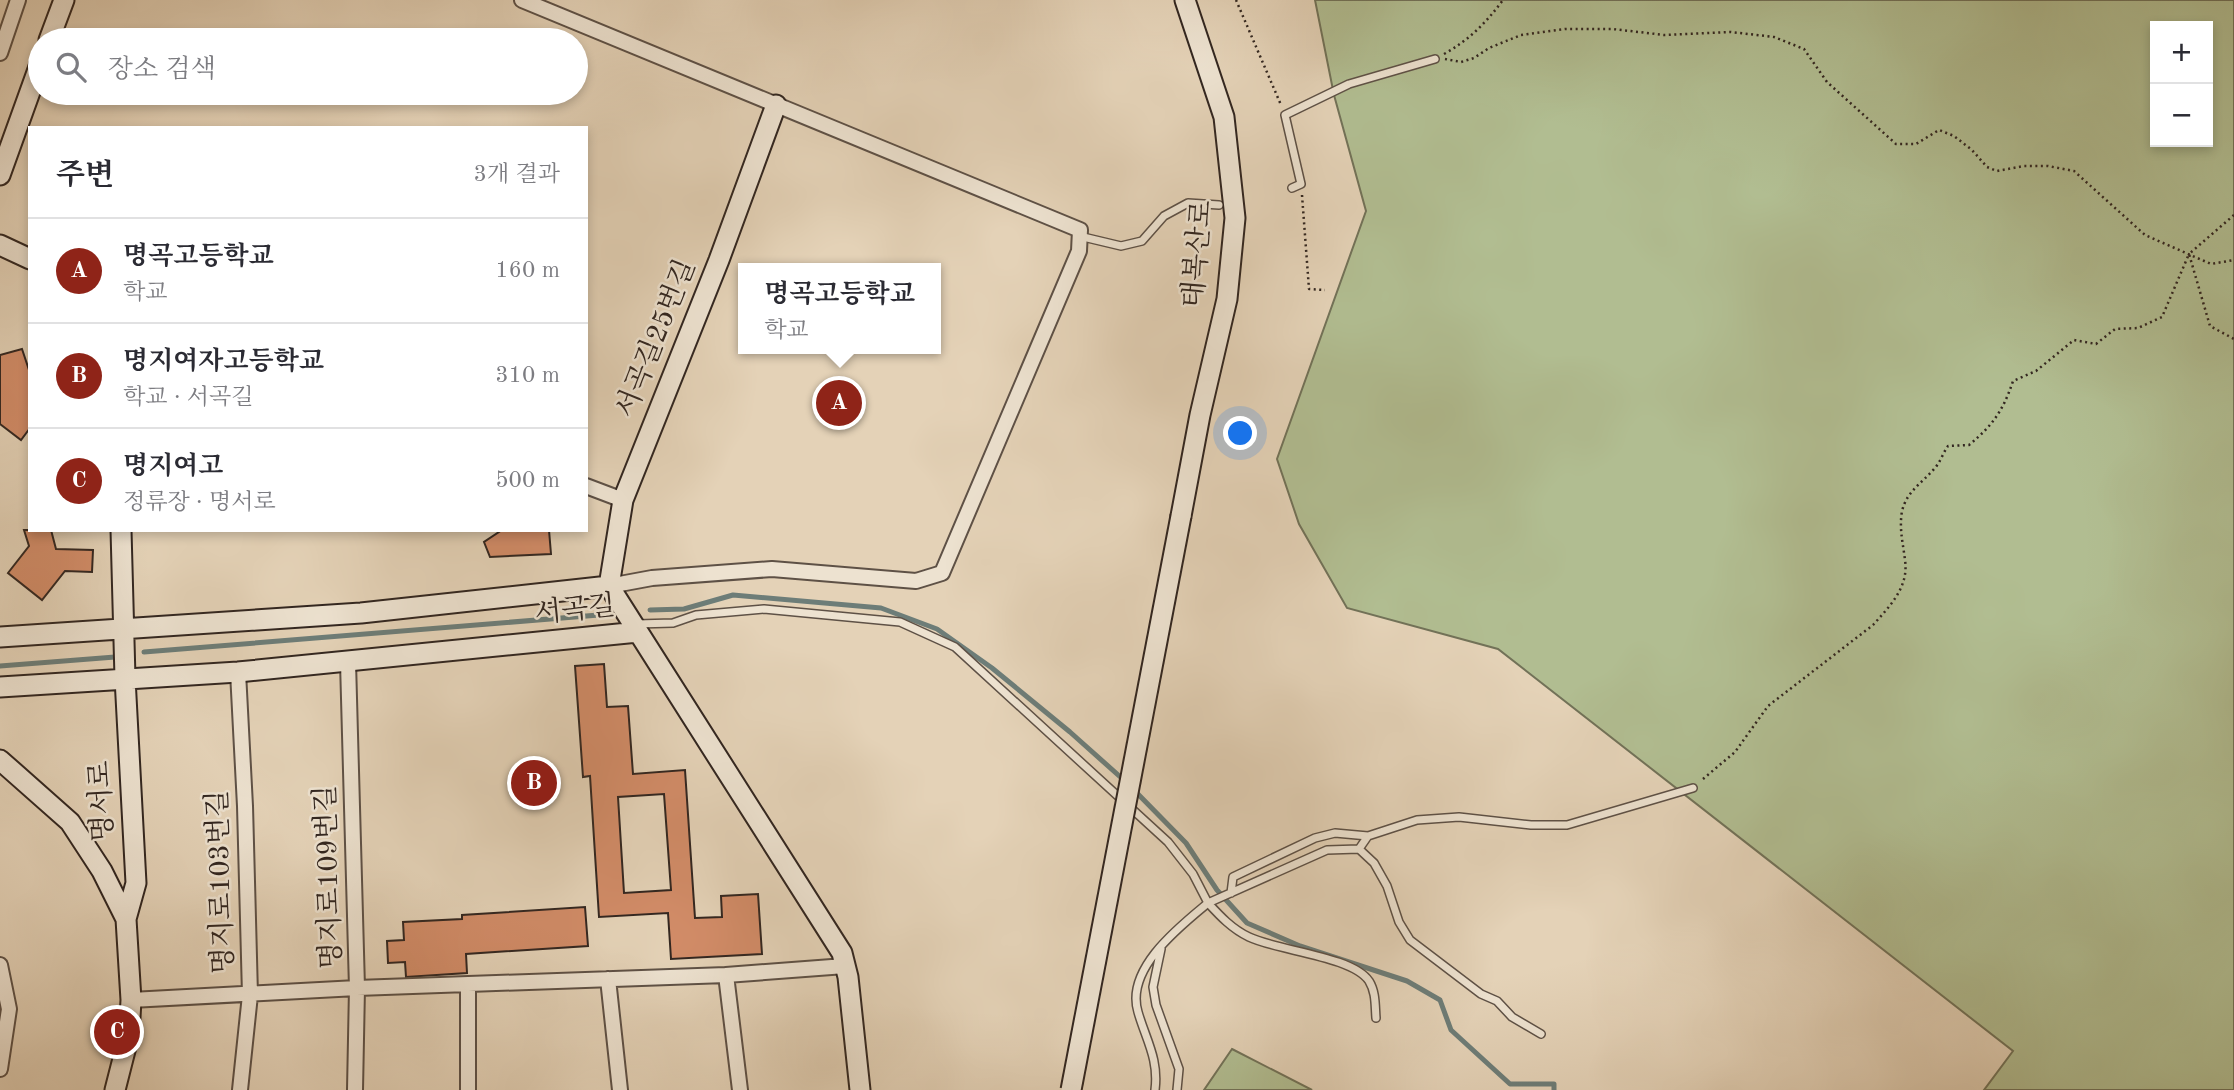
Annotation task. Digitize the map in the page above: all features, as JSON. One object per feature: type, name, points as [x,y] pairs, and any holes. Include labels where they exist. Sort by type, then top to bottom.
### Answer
[{"type":"street","points":[[0,53],[18,0]]},
{"type":"street","points":[[54,28],[64,0]]},
{"type":"street","points":[[0,636],[361,613],[609,586],[652,578],[772,569],[916,582],[942,573],[1079,251],[1080,230],[522,0]]},
{"type":"street","name":"태복산로","points":[[1071,1090],[1200,415],[1227,299],[1236,218],[1224,117],[1185,0]]},
{"type":"street","points":[[0,175],[28,97]]},
{"type":"street","name":"서곡길25번길","points":[[609,586],[623,500],[719,260],[776,105]]},
{"type":"street","points":[[0,245],[28,258]]},
{"type":"street","points":[[588,487],[623,500]]},
{"type":"street","name":"명서로","points":[[115,1090],[129,1035],[131,1000],[126,919],[135,883],[121,532]]},
{"type":"street","points":[[609,586],[636,628]]},
{"type":"street","name":"서곡길","points":[[0,687],[239,672],[348,662],[636,628],[842,953],[860,1090]]},
{"type":"street","name":"명지로109번길","points":[[348,662],[357,988],[355,1090]]},
{"type":"street","name":"명지로103번길","points":[[239,672],[250,995],[240,1090]]},
{"type":"street","name":"명서로","points":[[0,760],[70,822],[103,871],[126,919]]},
{"type":"street","points":[[0,965],[9,1009],[0,1069]]},
{"type":"street","points":[[131,1000],[357,988],[726,975],[845,966]]},
{"type":"street","points":[[726,975],[740,1090]]},
{"type":"street","points":[[608,979],[620,1090]]},
{"type":"street","points":[[468,984],[468,1090]]},
{"type":"lane","points":[[1292,188],[1301,184],[1285,115],[1349,84],[1435,59]]},
{"type":"lane","points":[[1079,236],[1121,246],[1142,241],[1164,216],[1188,203],[1219,205]]},
{"type":"lane","points":[[636,628],[673,623],[696,615],[764,609],[900,622],[955,647],[1168,842],[1193,874],[1208,903],[1230,926],[1250,938],[1341,963],[1357,970],[1368,979],[1374,990],[1376,1018]]},
{"type":"lane","points":[[1231,893],[1234,877],[1315,838],[1335,833],[1368,836],[1418,820],[1459,817],[1531,825],[1567,825],[1693,788]]},
{"type":"lane","points":[[1359,849],[1368,836]]},
{"type":"lane","points":[[1155,1090],[1157,1074],[1151,1046],[1137,1009],[1136,992],[1139,978],[1162,945],[1172,933],[1208,903],[1327,849],[1359,849],[1374,863],[1387,886],[1399,922],[1410,940],[1473,989],[1497,1001],[1512,1017],[1541,1034]]},
{"type":"lane","points":[[1162,945],[1153,987],[1156,1005],[1179,1069],[1177,1090]]},
{"type":"path","points":[[1236,0],[1285,115]]},
{"type":"path","points":[[1435,59],[1467,41],[1503,0]]},
{"type":"path","points":[[1435,59],[1445,58],[1461,62],[1521,35],[1565,29],[1613,29],[1664,35],[1731,32],[1774,37],[1804,49],[1827,82],[1896,144],[1916,144],[1939,130],[1954,136],[1972,150],[1987,167],[1997,171],[2036,166],[2074,171],[2145,235],[2211,264],[2234,260]]},
{"type":"path","points":[[1301,184],[1310,289],[1325,290]]},
{"type":"path","points":[[1693,788],[1735,752],[1768,706],[1873,625],[1888,609],[1903,587],[1906,563],[1900,535],[1903,510],[1914,486],[1935,468],[1948,446],[1969,445],[1989,428],[2005,405],[2013,381],[2035,371],[2074,340],[2096,344],[2115,329],[2138,328],[2162,317],[2189,254],[2234,215]]},
{"type":"path","points":[[2189,254],[2210,326],[2234,339]]},
{"type":"green space","points":[[1315,0],[2234,0],[2234,1090],[1984,1090],[2013,1051],[1498,649],[1347,608],[1299,524],[1277,459],[1366,211],[1334,95]]},
{"type":"green space","points":[[1232,1049],[1312,1090],[1204,1090]]},
{"type":"building","points":[[22,349],[28,367],[28,431],[21,440],[0,424],[0,355]]},
{"type":"building","points":[[24,530],[52,532],[56,549],[93,550],[92,572],[65,571],[42,600],[8,573],[29,546]]},
{"type":"building","points":[[499,532],[549,532],[551,554],[490,557],[484,542]]},
{"type":"building","points":[[604,664],[607,707],[628,706],[633,774],[685,770],[695,918],[722,917],[721,896],[758,894],[762,954],[671,959],[668,913],[599,917],[590,776],[583,777],[575,666]],"holes":[[[664,794],[671,890],[624,893],[618,797]]]},
{"type":"building","points":[[585,907],[588,946],[466,954],[467,973],[406,977],[405,962],[388,963],[387,941],[404,940],[403,922],[462,919],[462,915]]},
{"type":"waterway","points":[[650,610],[684,609],[733,595],[881,608],[937,629],[992,668],[1126,782]]},
{"type":"waterway","points":[[144,652],[611,614]]},
{"type":"waterway","points":[[0,666],[115,657]]},
{"type":"waterway","points":[[1133,789],[1186,843],[1217,890],[1247,923],[1300,946],[1407,981],[1440,1000],[1451,1030],[1510,1084],[1554,1084],[1554,1090]]},
{"type":"place","name":"명곡고등학교","points":[[839,403]]},
{"type":"place","name":"명지여자고등학교","points":[[534,783]]},
{"type":"place","name":"명지여고","points":[[117,1032]]}]
